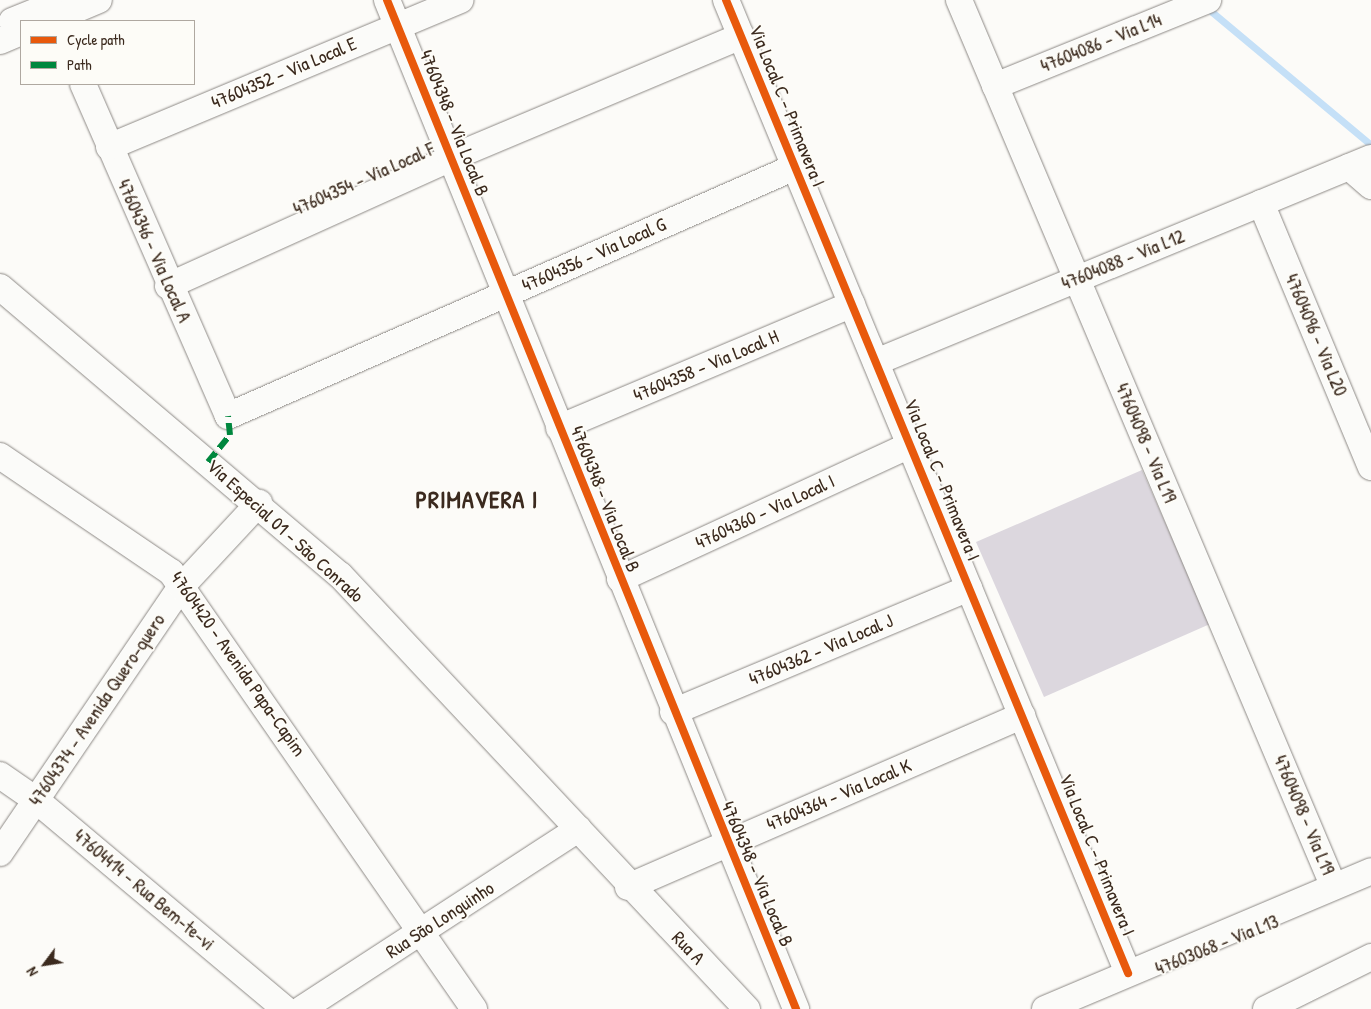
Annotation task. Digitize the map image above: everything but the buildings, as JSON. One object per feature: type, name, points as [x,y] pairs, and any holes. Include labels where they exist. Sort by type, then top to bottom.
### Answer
[{"type":"street","points":[[8,32],[30,0]]},
{"type":"street","points":[[43,20],[99,0]]},
{"type":"street","name":"47604348 - Via Local B","points":[[387,0],[726,843],[796,1009]]},
{"type":"street","name":"47604352 - Via Local E","points":[[109,147],[460,0]]},
{"type":"street","name":"Via Local C - Primavera I","points":[[726,0],[1022,716],[1131,972]]},
{"type":"street","name":"47604098 - Via L19","points":[[959,0],[1333,885]]},
{"type":"street","name":"47604086 - Via L14","points":[[995,86],[1208,0]]},
{"type":"street","points":[[8,32],[20,28]]},
{"type":"street","name":"47604354 - Via Local F","points":[[168,286],[451,158],[741,36]]},
{"type":"street","name":"47604346 - Via Local A","points":[[83,85],[168,286],[228,416]]},
{"type":"street","points":[[1360,162],[1371,186]]},
{"type":"street","name":"47604088 - Via L12","points":[[876,362],[1360,162]]},
{"type":"street","name":"47604356 - Via Local G","points":[[228,416],[795,167]]},
{"type":"street","name":"47604096 - Via L20","points":[[1261,203],[1371,467]]},
{"type":"street","name":"Via Especial 01 - São Conrado","points":[[0,287],[259,503],[340,575],[581,833],[628,887]]},
{"type":"street","name":"47604358 - Via Local H","points":[[559,428],[852,304]]},
{"type":"street","name":"47604360 - Via Local I","points":[[620,579],[910,445]]},
{"type":"street","name":"47604420 - Avenida Papa-Capim","points":[[0,450],[174,569],[182,585]]},
{"type":"street","points":[[0,456],[171,572],[182,585],[474,1009]]},
{"type":"street","name":"47604374 - Avenida Quero-quero","points":[[0,853],[182,585],[259,503]]},
{"type":"street","name":"47604362 - Via Local J","points":[[673,712],[969,588]]},
{"type":"street","name":"47604364 - Via Local K","points":[[628,887],[1022,716]]},
{"type":"street","name":"47604414 - Rua Bem-te-vi","points":[[0,775],[36,800],[285,1009]]},
{"type":"street","name":"Rua São Longuinho","points":[[302,1009],[424,935],[581,833]]},
{"type":"street","points":[[1045,1009],[1333,885],[1371,871]]},
{"type":"street","name":"47603068 - Via L13","points":[[1064,1009],[1371,882]]},
{"type":"street","name":"Rua A","points":[[628,887],[747,1009]]},
{"type":"street","name":"Rua São Longuinho","points":[[326,1009],[424,935]]},
{"type":"street","points":[[1266,1009],[1371,958]]},
{"type":"waterway","points":[[1206,7],[1371,145]]},
{"type":"marked path","points":[[208,462],[230,435],[228,416]]},
{"type":"cycle path","points":[[387,0],[796,1009]]},
{"type":"cycle path","points":[[726,0],[1128,973]]},
{"type":"district","name":"PRIMAVERA I","points":[[477,500]]}]
